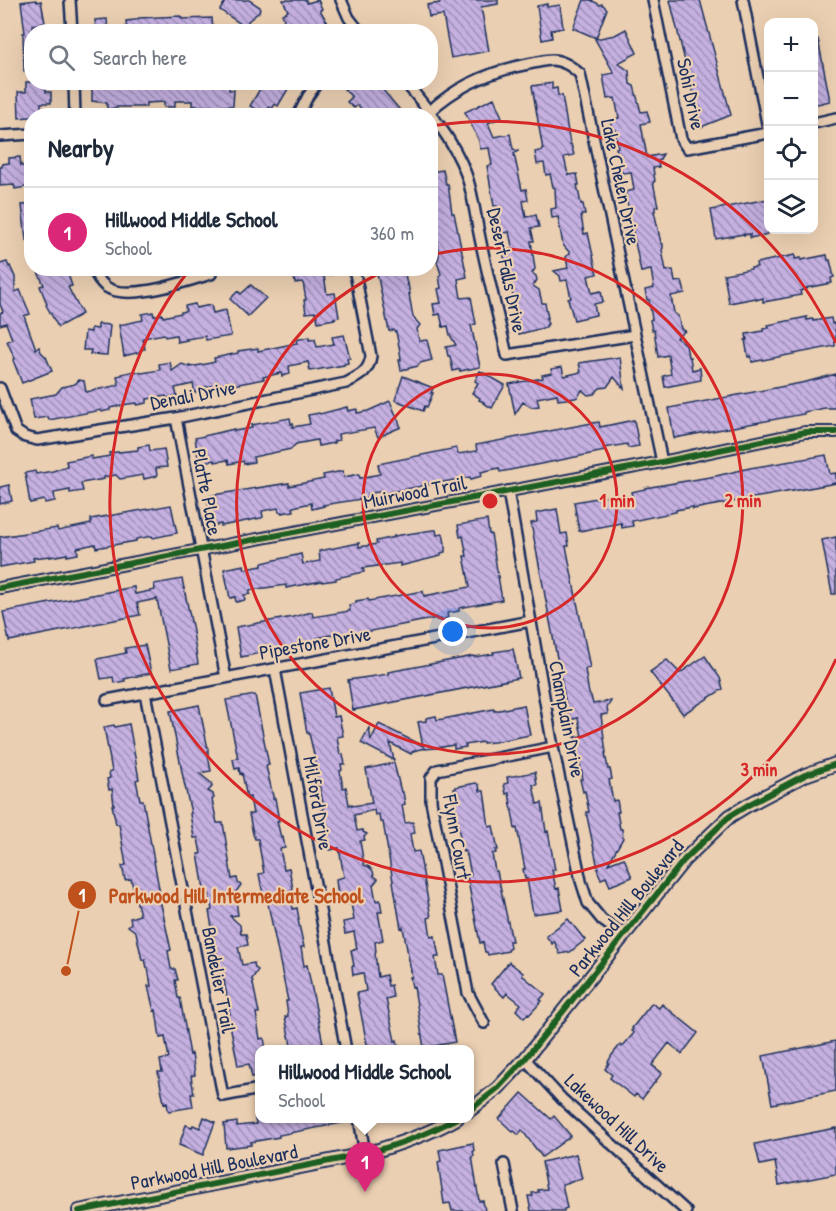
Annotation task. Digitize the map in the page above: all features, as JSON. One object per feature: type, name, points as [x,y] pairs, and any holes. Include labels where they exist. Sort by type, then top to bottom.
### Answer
[{"type":"street","points":[[70,0],[72,24]]},
{"type":"street","points":[[341,0],[354,24]]},
{"type":"street","name":"Sohi Drive","points":[[653,0],[681,139],[687,148],[764,132]]},
{"type":"street","points":[[743,0],[767,126]]},
{"type":"street","name":"Lake Chelen Drive","points":[[433,108],[441,100],[473,80],[514,66],[552,60],[569,64],[580,74],[662,462]]},
{"type":"street","points":[[74,90],[75,108]]},
{"type":"street","points":[[302,108],[312,90]]},
{"type":"street","name":"Desert Falls Drive","points":[[412,90],[427,108]]},
{"type":"street","points":[[818,122],[836,118]]},
{"type":"street","name":"Desert Falls Drive","points":[[438,124],[458,156],[472,192],[479,234],[507,356],[635,335]]},
{"type":"street","points":[[0,136],[24,134]]},
{"type":"street","points":[[96,276],[108,288],[127,293],[172,286],[204,276]]},
{"type":"street","name":"Denali Drive","points":[[0,388],[16,431],[37,440],[176,418],[346,383],[365,372],[370,365],[371,356],[356,276]]},
{"type":"street","name":"Platte Place","points":[[176,418],[226,678]]},
{"type":"street","name":"Muirwood Trail","points":[[0,588],[662,462],[805,432],[836,432]]},
{"type":"street","name":"Champlain Drive","points":[[508,491],[553,747],[578,865],[588,903],[602,920],[624,936]]},
{"type":"street","name":"Pipestone Drive","points":[[107,700],[531,621]]},
{"type":"street","name":"Milford Drive","points":[[275,669],[345,1045]]},
{"type":"street","name":"Bandelier Trail","points":[[145,693],[223,1096],[255,1090]]},
{"type":"street","name":"Flynn Court","points":[[484,1023],[468,993],[430,801],[431,778],[437,770],[553,747]]},
{"type":"street","name":"Parkwood Hill Boulevard","points":[[474,1107],[498,1088],[525,1059],[684,860],[730,816],[805,775],[836,764]]},
{"type":"street","name":"Lakewood Hill Drive","points":[[525,1059],[562,1099],[683,1210]]},
{"type":"street","points":[[359,1123],[365,1154]]},
{"type":"street","name":"Parkwood Hill Boulevard","points":[[79,1211],[365,1154],[399,1144],[449,1123]]},
{"type":"street","points":[[504,1164],[513,1211]]},
{"type":"building","points":[[226,0],[249,0],[260,7],[259,12],[248,21],[249,24],[241,24],[220,10]]},
{"type":"building","points":[[283,0],[306,0],[307,3],[318,0],[322,9],[320,10],[328,24],[282,24],[284,19],[282,14],[288,11]]},
{"type":"building","points":[[440,0],[498,0],[498,4],[481,7],[489,51],[451,58],[443,15],[429,17],[427,5],[440,3]]},
{"type":"building","points":[[584,0],[602,4],[607,9],[596,38],[573,28]]},
{"type":"building","points":[[670,0],[700,0],[731,115],[701,127]]},
{"type":"building","points":[[41,1],[45,23],[24,25],[21,2]]},
{"type":"building","points":[[547,4],[547,7],[560,5],[563,28],[551,30],[552,38],[542,40],[537,6]]},
{"type":"building","points":[[181,16],[182,19],[212,18],[212,24],[126,24],[126,21],[139,18]]},
{"type":"building","points":[[107,19],[107,24],[95,24],[95,20]]},
{"type":"building","points":[[626,29],[637,53],[618,63],[629,71],[630,84],[634,86],[641,112],[647,111],[650,122],[641,124],[647,157],[663,154],[658,162],[659,167],[653,168],[655,181],[653,182],[658,206],[654,211],[663,244],[666,271],[673,270],[675,282],[682,281],[685,293],[671,296],[674,313],[678,316],[681,329],[685,331],[676,338],[686,344],[692,370],[700,368],[701,380],[665,387],[663,376],[671,374],[668,355],[658,357],[650,320],[652,319],[649,300],[647,300],[645,290],[654,288],[651,270],[641,272],[625,192],[634,190],[631,172],[622,173],[616,148],[618,147],[615,130],[612,130],[610,120],[619,118],[615,98],[607,99],[603,75],[614,73],[595,39],[615,35]]},
{"type":"building","points":[[818,39],[830,101],[818,104]]},
{"type":"building","points":[[552,83],[552,89],[557,88],[558,96],[562,95],[574,155],[564,157],[568,175],[577,174],[579,185],[577,185],[585,215],[581,215],[584,234],[588,233],[597,274],[588,276],[592,293],[601,291],[603,302],[594,304],[596,315],[574,320],[568,299],[571,298],[567,280],[561,281],[560,276],[554,271],[568,268],[566,257],[570,253],[563,245],[558,217],[552,218],[551,209],[556,208],[555,188],[550,174],[546,175],[544,163],[537,164],[535,152],[543,150],[532,86]]},
{"type":"building","points":[[26,90],[46,90],[46,92],[51,92],[51,103],[41,103],[41,108],[24,108],[24,118],[19,118],[18,92],[26,92]]},
{"type":"building","points":[[92,90],[234,90],[233,106],[192,106],[192,101],[175,101],[175,107],[164,107],[164,102],[146,103],[146,107],[107,108],[107,103],[92,101]]},
{"type":"building","points":[[259,90],[287,90],[278,106],[275,104],[273,108],[254,108],[250,106]]},
{"type":"building","points":[[345,90],[383,90],[398,108],[361,108],[358,105],[354,108],[347,102],[352,97]]},
{"type":"building","points":[[494,98],[502,117],[488,123],[494,137],[510,134],[513,149],[518,151],[514,154],[522,190],[526,189],[528,200],[523,201],[526,217],[536,215],[539,227],[531,228],[535,269],[532,273],[537,280],[533,286],[539,290],[542,303],[545,303],[548,324],[547,327],[519,334],[517,322],[519,322],[503,252],[513,250],[509,232],[500,234],[497,206],[494,206],[487,166],[492,165],[489,148],[480,149],[479,141],[465,112]]},
{"type":"building","points":[[20,157],[21,166],[24,166],[24,187],[15,189],[14,185],[0,186],[0,167],[2,164],[9,163],[9,158]]},
{"type":"building","points":[[443,170],[446,184],[448,184],[452,213],[454,213],[467,277],[458,279],[461,298],[471,297],[476,324],[471,325],[480,367],[460,371],[460,369],[453,371],[446,347],[456,345],[448,326],[443,327],[440,314],[435,315],[433,304],[441,303],[438,289],[441,288],[439,276],[441,274],[438,265],[438,171]]},
{"type":"building","points":[[764,200],[764,234],[768,234],[750,238],[750,234],[744,234],[716,239],[711,210]]},
{"type":"building","points":[[795,255],[795,259],[801,258],[801,260],[827,255],[834,277],[831,278],[832,283],[806,288],[800,291],[801,295],[763,302],[763,298],[756,300],[756,298],[729,303],[724,274],[757,267],[756,263]]},
{"type":"building","points":[[7,262],[15,277],[15,292],[20,290],[30,314],[24,316],[36,349],[39,347],[52,371],[22,383],[7,341],[12,339],[6,323],[0,325],[0,313],[3,312],[0,304],[0,264]]},
{"type":"building","points":[[40,276],[69,276],[72,286],[68,287],[82,314],[58,327],[46,305],[40,286],[44,285]]},
{"type":"building","points":[[292,276],[324,276],[327,294],[335,293],[339,317],[318,322],[316,312],[306,313],[303,282],[295,283]]},
{"type":"building","points":[[378,276],[406,276],[413,317],[420,325],[417,329],[419,341],[427,340],[432,360],[401,370],[396,332],[389,331]]},
{"type":"building","points":[[251,285],[266,298],[248,316],[230,299],[238,291],[241,294]]},
{"type":"building","points":[[195,304],[196,308],[211,305],[213,313],[226,310],[231,336],[206,340],[205,336],[177,342],[176,335],[165,337],[164,334],[143,338],[145,349],[124,356],[119,325],[143,320],[142,314],[153,312],[154,316],[162,314],[163,317],[181,313],[186,311],[185,306]]},
{"type":"building","points":[[807,317],[807,320],[813,319],[813,321],[831,318],[836,334],[835,346],[752,362],[751,356],[748,357],[746,334],[763,331],[769,328],[768,325]]},
{"type":"building","points":[[98,324],[110,325],[107,355],[90,354],[91,350],[83,350],[85,331],[91,332],[91,328],[98,329]]},
{"type":"building","points":[[344,335],[350,358],[347,358],[348,363],[344,365],[310,371],[308,362],[289,366],[290,374],[282,376],[281,373],[263,377],[264,379],[223,387],[223,384],[205,387],[206,391],[195,393],[193,384],[175,388],[177,396],[147,399],[147,403],[128,404],[102,412],[101,410],[49,420],[48,417],[34,419],[30,399],[56,394],[62,387],[75,384],[79,380],[84,381],[86,392],[119,385],[117,376],[122,374],[160,370],[159,364],[170,362],[172,371],[182,364],[190,367],[206,364],[215,362],[214,358],[238,353],[238,351],[258,348],[258,351],[297,343],[296,340],[309,337],[309,340],[315,339],[317,347],[334,344],[332,337]]},
{"type":"building","points":[[620,357],[624,389],[614,377],[607,387],[600,388],[594,394],[588,395],[582,390],[575,398],[558,400],[557,394],[537,398],[539,406],[531,407],[523,402],[515,414],[509,384],[543,378],[542,375],[552,373],[551,369],[562,367],[564,376],[581,372],[579,363]]},
{"type":"building","points":[[480,371],[505,385],[492,408],[472,393],[478,383],[475,381]]},
{"type":"building","points":[[836,374],[835,408],[825,408],[674,438],[669,408],[806,382]]},
{"type":"building","points":[[403,376],[433,388],[427,407],[425,406],[423,411],[395,400]]},
{"type":"building","points":[[390,401],[401,427],[378,437],[374,428],[338,434],[339,440],[334,443],[318,446],[317,440],[296,444],[291,449],[253,457],[254,462],[244,464],[243,461],[229,464],[228,460],[199,463],[195,438],[234,429],[234,431],[252,428],[251,425],[290,418],[293,427],[310,424],[308,415],[347,407],[348,411],[357,409],[357,413],[368,411]]},
{"type":"building","points":[[634,420],[639,446],[628,448],[627,444],[604,448],[605,451],[500,472],[499,468],[481,472],[482,476],[471,479],[470,477],[367,494],[368,498],[323,505],[312,509],[311,503],[293,507],[294,511],[282,513],[278,508],[262,511],[263,517],[261,518],[212,526],[207,497],[213,495],[289,483],[289,486],[324,479],[323,475],[343,471],[344,477],[359,474],[360,478],[380,474],[378,464],[456,448],[458,454],[477,451],[476,445],[592,423],[599,422],[600,427]]},
{"type":"building","points":[[149,445],[150,451],[164,449],[167,467],[156,468],[157,476],[144,479],[143,475],[120,479],[116,475],[104,477],[104,479],[81,483],[83,491],[70,493],[70,490],[54,493],[55,501],[45,503],[44,500],[30,503],[25,473],[53,471],[67,466],[66,461],[92,456],[92,459],[110,456],[109,453],[138,450],[138,447]]},
{"type":"building","points":[[826,455],[830,474],[836,473],[836,483],[693,509],[693,507],[676,510],[676,512],[632,521],[633,526],[622,528],[621,523],[579,531],[574,502],[614,495],[614,499],[632,496],[631,492],[645,488]]},
{"type":"building","points":[[9,485],[12,501],[0,504],[0,487]]},
{"type":"building","points":[[171,505],[177,533],[96,548],[95,544],[77,548],[78,554],[33,558],[34,561],[0,567],[0,537],[57,528],[58,531],[91,524],[91,519]]},
{"type":"building","points":[[557,509],[561,534],[567,533],[569,546],[566,546],[590,668],[585,669],[589,694],[593,704],[611,701],[607,708],[608,714],[601,715],[605,753],[612,779],[609,780],[613,801],[617,800],[619,812],[617,812],[623,838],[608,864],[624,858],[632,877],[610,886],[606,877],[601,879],[597,869],[586,812],[589,812],[580,779],[583,779],[575,737],[582,736],[578,718],[569,720],[531,523],[537,522],[536,513]]},
{"type":"building","points":[[487,520],[502,600],[459,608],[459,611],[447,613],[448,618],[437,620],[437,618],[336,640],[335,634],[317,638],[318,641],[241,657],[236,627],[312,612],[313,617],[350,611],[349,605],[356,601],[368,599],[369,601],[423,591],[424,596],[470,587],[464,556],[467,556],[458,525]]},
{"type":"building","points":[[436,530],[437,535],[443,534],[446,548],[441,556],[400,566],[400,563],[363,568],[364,572],[336,578],[336,580],[286,588],[286,585],[250,590],[250,594],[244,595],[245,600],[236,602],[235,597],[230,598],[224,569],[244,565],[245,569],[262,566],[262,563],[301,554],[303,564],[320,561],[319,551],[359,543],[359,547],[377,544],[376,541],[394,536]]},
{"type":"building","points":[[836,537],[836,594],[832,594],[822,540]]},
{"type":"building","points":[[182,579],[198,664],[171,669],[157,599],[137,603],[140,615],[9,641],[3,612],[134,587],[135,594],[155,590],[154,584]]},
{"type":"building","points":[[145,645],[151,673],[114,683],[113,677],[101,679],[97,659],[126,653],[125,648]]},
{"type":"building","points":[[513,649],[519,678],[353,710],[348,680]]},
{"type":"building","points":[[705,656],[720,678],[723,689],[683,714],[650,672],[667,660],[680,673]]},
{"type":"building","points":[[329,688],[334,717],[339,716],[343,736],[337,737],[340,754],[343,754],[345,764],[341,764],[342,770],[340,771],[349,805],[372,803],[366,769],[394,763],[401,792],[403,792],[405,804],[402,805],[405,823],[413,822],[415,833],[410,834],[413,852],[419,851],[431,917],[428,918],[431,937],[435,936],[439,957],[435,957],[438,975],[442,975],[455,1042],[424,1045],[383,822],[380,822],[379,814],[375,815],[374,810],[354,815],[357,831],[363,830],[367,834],[364,837],[365,840],[360,841],[364,865],[373,871],[374,876],[378,879],[373,885],[376,901],[380,900],[382,912],[378,912],[383,940],[375,942],[375,954],[378,977],[386,975],[388,986],[391,985],[393,997],[386,999],[395,1041],[397,1040],[398,1045],[367,1045],[357,993],[366,991],[363,973],[353,975],[351,950],[357,949],[354,932],[345,934],[343,922],[354,920],[351,903],[341,905],[337,889],[336,879],[344,877],[339,848],[330,850],[320,786],[317,786],[313,764],[316,763],[309,733],[307,733],[300,693]]},
{"type":"building","points":[[255,695],[269,765],[266,766],[285,848],[280,849],[284,869],[289,868],[293,889],[290,890],[293,909],[297,908],[304,947],[301,947],[304,966],[307,965],[323,1045],[291,1045],[285,1017],[288,1016],[286,1001],[288,1001],[266,894],[263,894],[259,874],[264,873],[258,839],[255,839],[253,834],[249,814],[253,814],[250,797],[247,798],[242,773],[240,774],[239,768],[235,769],[233,759],[238,758],[226,700]]},
{"type":"building","points":[[199,705],[211,771],[199,773],[211,783],[212,787],[208,791],[213,794],[212,800],[217,823],[223,823],[232,879],[237,878],[241,885],[235,893],[238,915],[230,916],[240,925],[241,934],[246,934],[248,945],[238,947],[242,965],[254,963],[258,970],[252,979],[259,1013],[256,1013],[260,1039],[264,1038],[265,1045],[255,1045],[255,1076],[252,1077],[249,1064],[238,1066],[224,980],[222,981],[209,911],[212,910],[209,894],[205,895],[198,854],[201,854],[198,838],[194,838],[170,711]]},
{"type":"building","points":[[524,705],[530,735],[465,745],[466,747],[454,749],[454,745],[425,748],[413,751],[411,754],[390,743],[394,760],[361,743],[369,728],[371,740],[379,724],[423,746],[418,722],[426,721],[426,718],[436,716],[437,720]]},
{"type":"building","points":[[129,724],[139,779],[136,780],[140,800],[143,800],[171,950],[168,951],[171,969],[175,969],[178,980],[175,980],[178,998],[180,998],[195,1075],[191,1076],[194,1094],[191,1094],[193,1107],[169,1111],[167,1102],[164,1103],[158,1072],[162,1072],[160,1060],[169,1058],[165,1037],[160,1038],[156,1010],[154,1011],[148,986],[151,986],[148,968],[145,959],[142,960],[136,932],[128,926],[131,923],[130,918],[140,915],[131,879],[125,880],[122,866],[126,865],[119,824],[116,824],[112,805],[114,805],[112,789],[109,790],[107,779],[110,778],[109,772],[112,771],[104,727]]},
{"type":"building","points":[[535,772],[537,785],[533,785],[537,804],[542,803],[555,870],[552,870],[556,889],[559,888],[563,910],[533,914],[517,828],[515,829],[509,793],[506,794],[504,784],[508,783],[507,777]]},
{"type":"building","points":[[476,783],[480,791],[484,791],[489,827],[493,826],[498,850],[492,854],[512,941],[509,941],[508,951],[488,955],[483,942],[480,943],[467,876],[471,875],[467,855],[465,851],[463,852],[453,801],[456,800],[455,787]]},
{"type":"building","points":[[568,919],[585,940],[570,952],[560,954],[554,941],[552,944],[546,936]]},
{"type":"building","points":[[509,962],[545,994],[540,1000],[542,1001],[524,1018],[516,1010],[521,1004],[507,993],[504,997],[491,984]]},
{"type":"building","points":[[652,1003],[659,1008],[662,1004],[698,1033],[682,1054],[669,1043],[652,1065],[662,1073],[642,1099],[636,1094],[634,1097],[610,1078],[612,1075],[605,1069],[620,1045],[622,1047],[634,1033],[631,1031],[632,1028]]},
{"type":"building","points":[[836,1041],[836,1091],[772,1104],[763,1056]]},
{"type":"building","points":[[522,1093],[551,1119],[554,1116],[571,1136],[542,1157],[522,1130],[519,1135],[499,1119]]},
{"type":"building","points":[[204,1117],[215,1122],[203,1155],[179,1145],[186,1125],[200,1128]]},
{"type":"building","points":[[237,1122],[237,1126],[342,1123],[279,1135],[279,1137],[251,1142],[251,1145],[226,1148],[224,1124]]},
{"type":"building","points":[[836,1128],[836,1174],[779,1185],[775,1162],[760,1165],[755,1144]]},
{"type":"building","points":[[473,1143],[474,1156],[472,1157],[479,1201],[483,1201],[485,1211],[452,1211],[450,1203],[444,1204],[438,1162],[441,1161],[439,1150]]},
{"type":"building","points":[[576,1154],[582,1179],[562,1184],[567,1208],[564,1211],[531,1211],[528,1196],[533,1196],[532,1193],[539,1192],[538,1190],[547,1189],[542,1162]]},
{"type":"cycle path","points":[[0,588],[662,462],[805,432],[836,432]]},
{"type":"cycle path","points":[[474,1107],[498,1088],[525,1059],[684,860],[730,816],[805,775],[836,764]]},
{"type":"cycle path","points":[[79,1211],[365,1154],[412,1139],[447,1123]]},
{"type":"place","name":"Parkwood Hill Intermediate School","points":[[66,971]]},
{"type":"place","name":"Hillwood Middle School","points":[[365,1192]]}]
